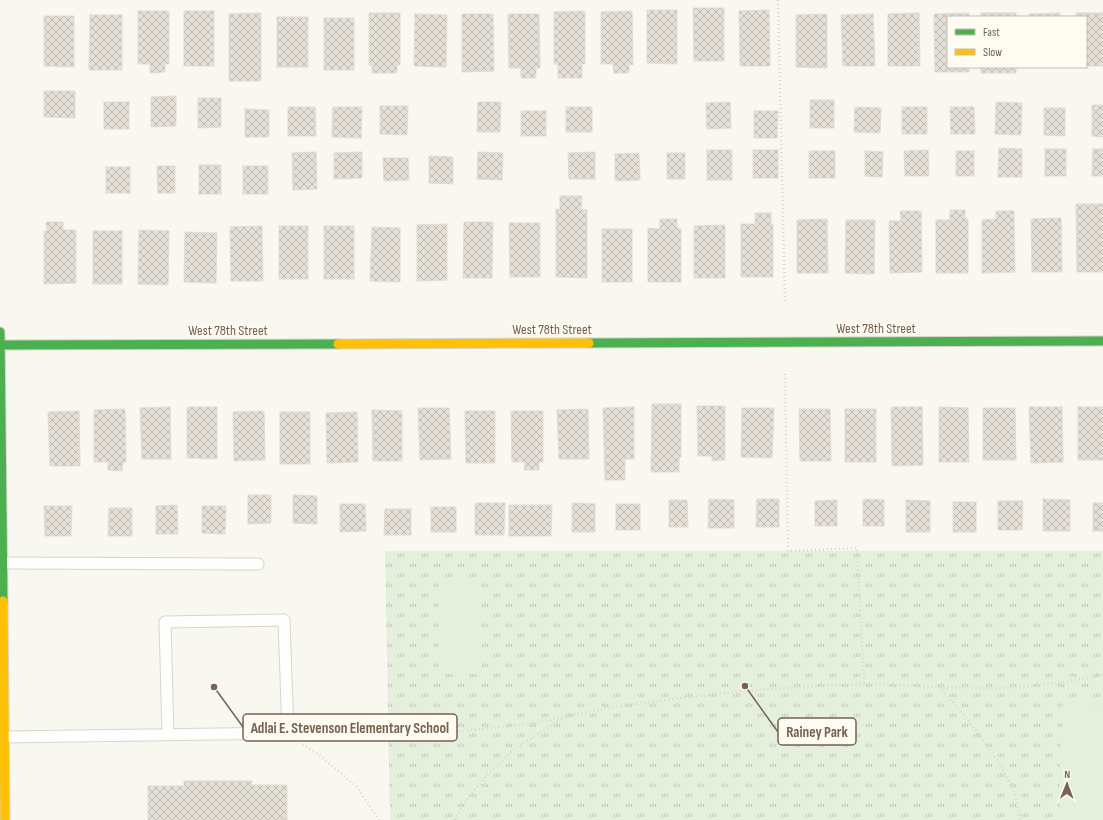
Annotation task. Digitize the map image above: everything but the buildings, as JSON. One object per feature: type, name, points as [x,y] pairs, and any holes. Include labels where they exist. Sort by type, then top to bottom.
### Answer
[{"type":"street","points":[[0,332],[5,820]]},
{"type":"street","name":"West 78th Street","points":[[0,345],[1103,341]]},
{"type":"lane","points":[[3,563],[258,564]]},
{"type":"lane","points":[[5,737],[168,735],[288,733],[284,620],[165,622],[168,735]]},
{"type":"path","points":[[778,0],[785,304]]},
{"type":"path","points":[[785,374],[788,551],[857,548],[864,684]]},
{"type":"path","points":[[288,733],[410,736],[534,723],[618,706],[755,690],[864,684],[997,688],[1032,686],[1103,675]]},
{"type":"path","points":[[940,687],[973,727],[1009,780],[1018,807],[1020,820]]},
{"type":"path","points":[[455,820],[464,803],[488,774],[512,751],[565,716]]},
{"type":"path","points":[[288,733],[318,754],[357,787],[379,820]]},
{"type":"green space","points":[[385,551],[1103,551],[1103,820],[390,820]]},
{"type":"green space","points":[[438,582],[481,582],[482,674],[438,674]]},
{"type":"green space","points":[[1080,693],[1089,706],[1103,705],[1103,820],[1067,820],[1060,809],[1061,737],[1064,717],[1059,708]]},
{"type":"traffic: fast","points":[[0,332],[3,601]]},
{"type":"traffic: fast","points":[[589,343],[1103,341]]},
{"type":"traffic: fast","points":[[0,345],[338,344]]},
{"type":"traffic: slow","points":[[338,344],[589,343]]},
{"type":"traffic: slow","points":[[3,601],[5,820]]},
{"type":"place","name":"Rainey Park","points":[[745,686]]},
{"type":"place","name":"Adlai E. Stevenson Elementary School","points":[[214,687]]}]
